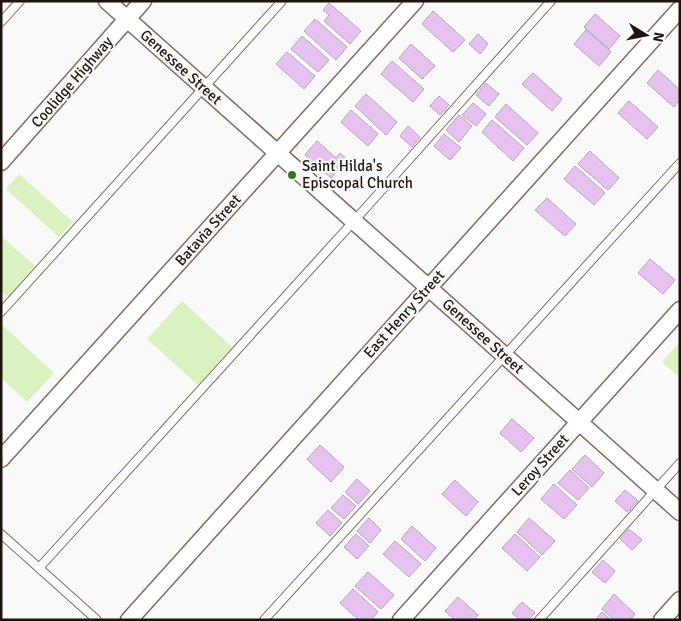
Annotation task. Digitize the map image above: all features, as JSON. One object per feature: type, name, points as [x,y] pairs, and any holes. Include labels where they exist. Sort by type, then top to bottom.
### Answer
[{"type":"street","name":"Genessee Street","points":[[107,1],[680,512]]},
{"type":"street","name":"Coolidge Highway","points":[[1,162],[143,1]]},
{"type":"street","name":"Batavia Street","points":[[1,459],[415,1]]},
{"type":"street","name":"East Henry Street","points":[[129,620],[680,9]]},
{"type":"street","name":"Leroy Street","points":[[401,620],[680,310]]},
{"type":"street","points":[[662,620],[680,600]]},
{"type":"lane","points":[[1,22],[20,1]]},
{"type":"lane","points":[[1,312],[282,1]]},
{"type":"lane","points":[[39,568],[354,222],[551,1]]},
{"type":"lane","points":[[264,620],[680,163]]},
{"type":"lane","points":[[540,620],[680,462]]},
{"type":"lane","points":[[1,534],[97,620]]},
{"type":"green space","points":[[19,174],[73,222],[59,237],[6,189]]},
{"type":"green space","points":[[1,236],[35,266],[8,297],[1,291]]},
{"type":"green space","points":[[182,301],[232,347],[198,385],[147,339]]},
{"type":"green space","points":[[1,324],[54,373],[27,402],[1,378]]},
{"type":"green space","points":[[680,342],[680,378],[662,362]]},
{"type":"building","points":[[329,3],[361,31],[350,44],[324,21],[329,15],[323,10]]},
{"type":"building","points":[[433,11],[465,40],[453,52],[422,24]]},
{"type":"building","points":[[595,14],[620,36],[609,49],[584,27]]},
{"type":"building","points":[[315,19],[347,47],[336,60],[304,31]]},
{"type":"building","points":[[586,30],[611,52],[599,66],[574,44]]},
{"type":"building","points":[[478,34],[488,44],[480,54],[469,44]]},
{"type":"building","points":[[302,36],[329,60],[318,72],[291,49]]},
{"type":"building","points":[[411,44],[435,66],[422,79],[399,58]]},
{"type":"building","points":[[287,52],[315,76],[304,89],[276,64]]},
{"type":"building","points":[[392,61],[424,89],[413,102],[381,74]]},
{"type":"building","points":[[658,70],[680,90],[680,100],[674,107],[647,83]]},
{"type":"building","points":[[533,73],[562,99],[552,111],[522,84]]},
{"type":"building","points":[[486,83],[499,94],[489,106],[476,95]]},
{"type":"building","points":[[366,94],[397,122],[386,135],[355,106]]},
{"type":"building","points":[[439,96],[449,105],[440,115],[430,106]]},
{"type":"building","points":[[629,101],[658,127],[647,139],[618,113]]},
{"type":"building","points":[[473,103],[486,114],[476,126],[462,115]]},
{"type":"building","points":[[506,104],[538,133],[527,145],[495,117]]},
{"type":"building","points":[[351,110],[378,134],[368,146],[341,122]]},
{"type":"building","points":[[459,115],[472,126],[459,142],[446,130]]},
{"type":"building","points":[[492,120],[524,148],[513,161],[482,132]]},
{"type":"building","points":[[408,126],[420,137],[412,147],[400,136]]},
{"type":"building","points":[[444,134],[461,148],[450,160],[434,146]]},
{"type":"building","points":[[317,141],[336,158],[340,153],[348,160],[331,178],[305,155]]},
{"type":"building","points":[[590,151],[619,178],[608,190],[578,164]]},
{"type":"building","points":[[575,166],[605,193],[594,205],[564,179]]},
{"type":"building","points":[[547,198],[576,224],[565,236],[535,210]]},
{"type":"building","points":[[650,259],[675,280],[663,294],[638,273]]},
{"type":"building","points":[[512,419],[534,438],[521,452],[500,433]]},
{"type":"building","points":[[320,445],[344,467],[331,482],[307,459]]},
{"type":"building","points":[[585,455],[604,473],[592,487],[572,469]]},
{"type":"building","points":[[570,470],[589,488],[578,500],[558,483]]},
{"type":"building","points":[[357,479],[370,491],[358,504],[345,492]]},
{"type":"building","points":[[455,480],[478,502],[466,516],[442,494]]},
{"type":"building","points":[[554,484],[577,505],[564,519],[541,499]]},
{"type":"building","points":[[625,490],[638,501],[627,512],[615,501]]},
{"type":"building","points":[[343,495],[356,506],[344,519],[331,508]]},
{"type":"building","points":[[328,510],[342,523],[330,536],[316,523]]},
{"type":"building","points":[[369,518],[381,530],[370,543],[357,531]]},
{"type":"building","points":[[529,518],[555,541],[542,555],[517,532]]},
{"type":"building","points":[[412,526],[436,548],[425,561],[401,539]]},
{"type":"building","points":[[629,529],[642,540],[632,550],[620,539]]},
{"type":"building","points":[[356,534],[369,546],[357,559],[344,547]]},
{"type":"building","points":[[515,534],[540,557],[527,571],[502,548]]},
{"type":"building","points":[[395,541],[421,564],[409,577],[383,554]]},
{"type":"building","points":[[603,560],[615,571],[605,583],[592,572]]},
{"type":"building","points":[[368,572],[394,595],[381,609],[355,586]]},
{"type":"building","points":[[353,589],[378,612],[371,620],[359,620],[340,603]]},
{"type":"building","points":[[614,594],[635,614],[630,620],[614,620],[602,609]]},
{"type":"building","points":[[458,597],[478,615],[474,620],[455,620],[445,611]]},
{"type":"building","points":[[522,602],[535,613],[528,620],[520,620],[512,613]]},
{"type":"building","points":[[602,612],[611,620],[595,620]]},
{"type":"place","name":"Saint Hilda's Episcopal Church","points":[[292,175]]}]
